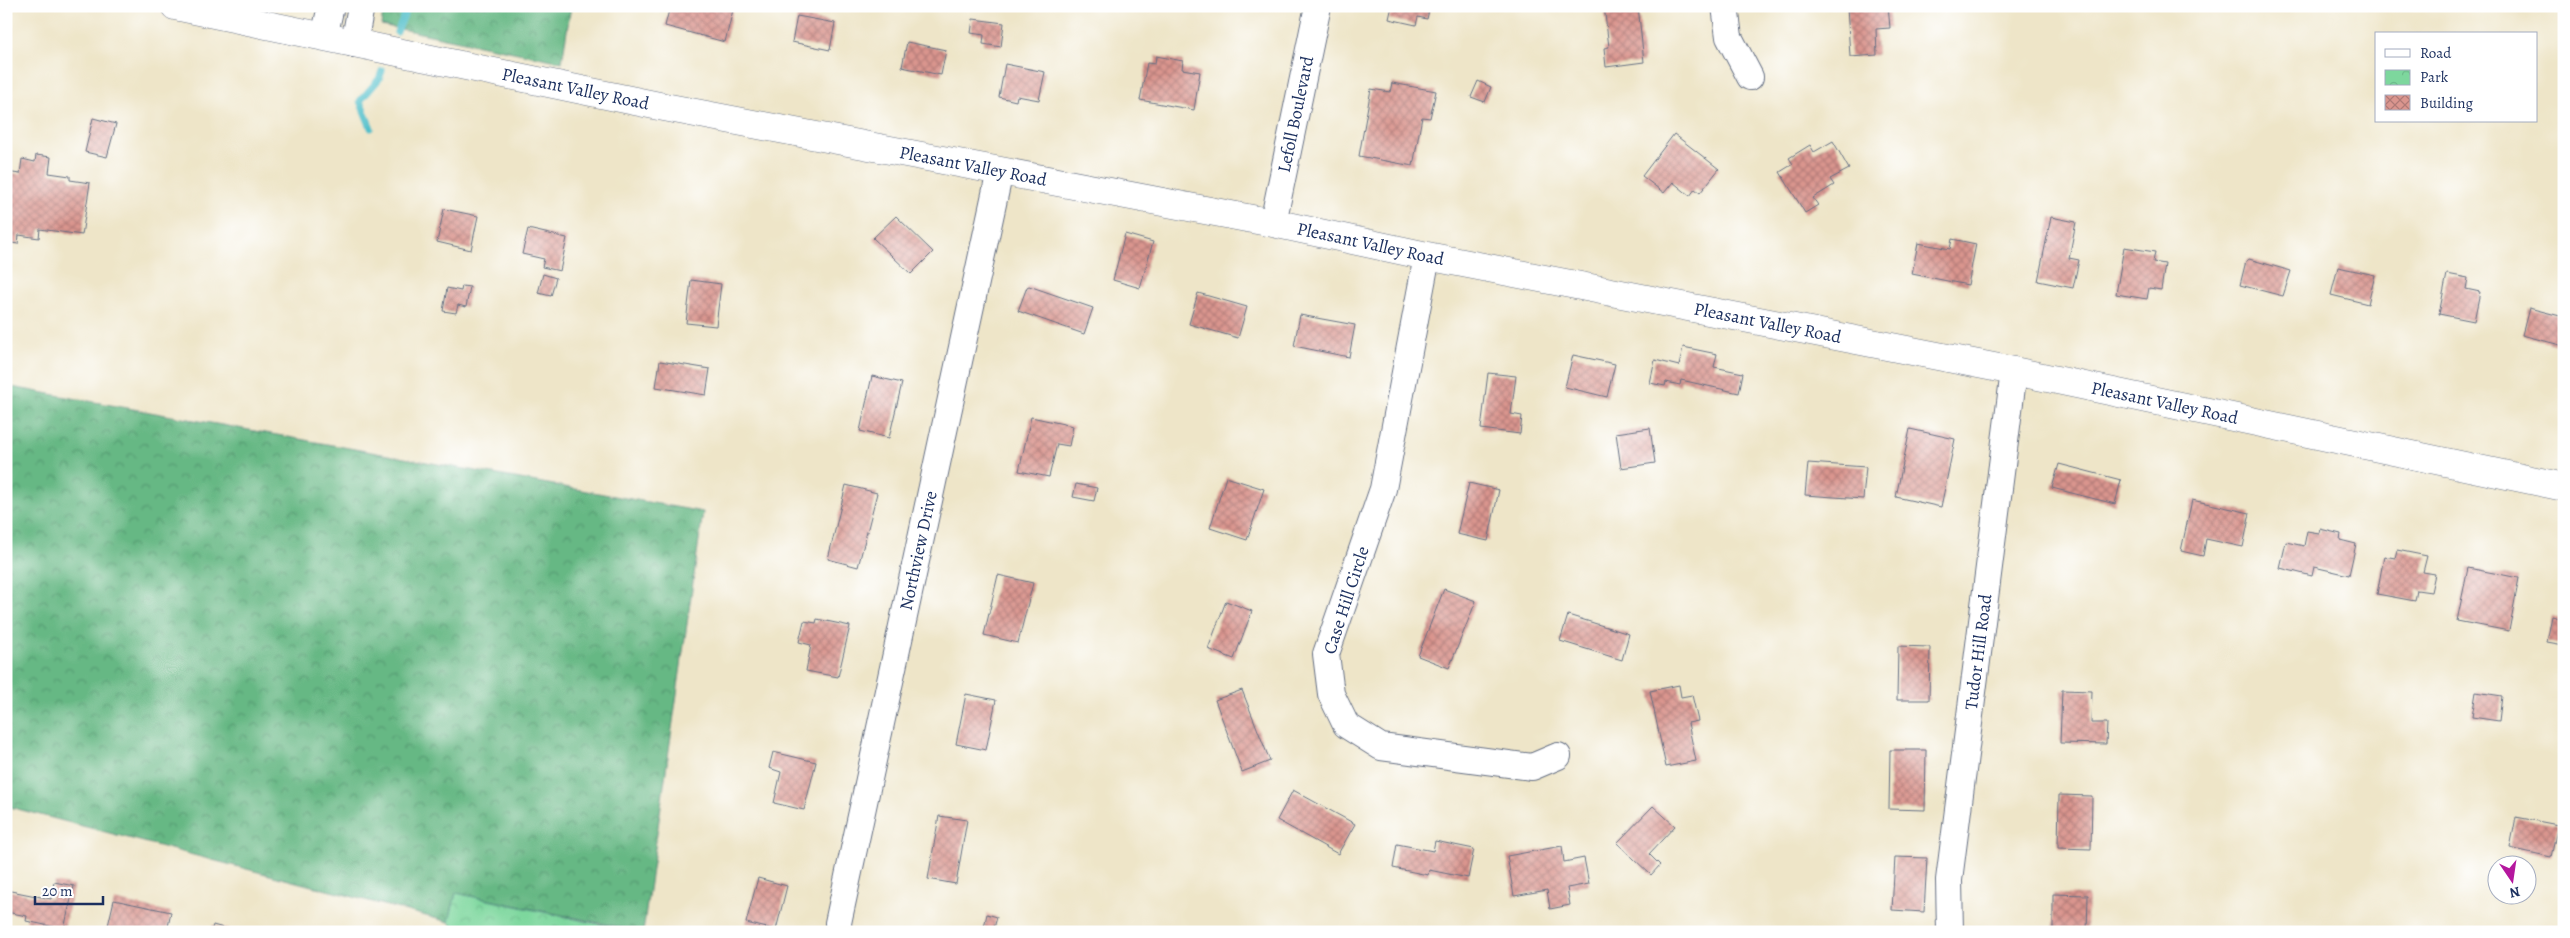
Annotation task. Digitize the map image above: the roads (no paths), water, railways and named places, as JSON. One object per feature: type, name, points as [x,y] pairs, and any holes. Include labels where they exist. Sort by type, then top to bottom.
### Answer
[{"type":"main road","name":"Pleasant Valley Road","points":[[175,6],[354,44],[1273,223],[1427,256],[2014,372],[2564,488]]},
{"type":"street","points":[[324,38],[331,6]]},
{"type":"street","points":[[354,44],[361,6]]},
{"type":"street","name":"Lefoll Boulevard","points":[[1273,223],[1318,6]]},
{"type":"street","points":[[1725,6],[1729,37],[1750,77]]},
{"type":"street","name":"Northview Drive","points":[[840,932],[838,923],[1000,171]]},
{"type":"street","name":"Case Hill Circle","points":[[1427,256],[1383,489],[1326,654],[1331,694],[1346,725],[1381,747],[1532,767],[1558,756]]},
{"type":"street","name":"Tudor Hill Road","points":[[1950,932],[1949,880],[2014,372]]},
{"type":"waterway","points":[[397,32],[408,6]]},
{"type":"waterway","points":[[371,128],[360,101],[379,79],[382,71]]}]
